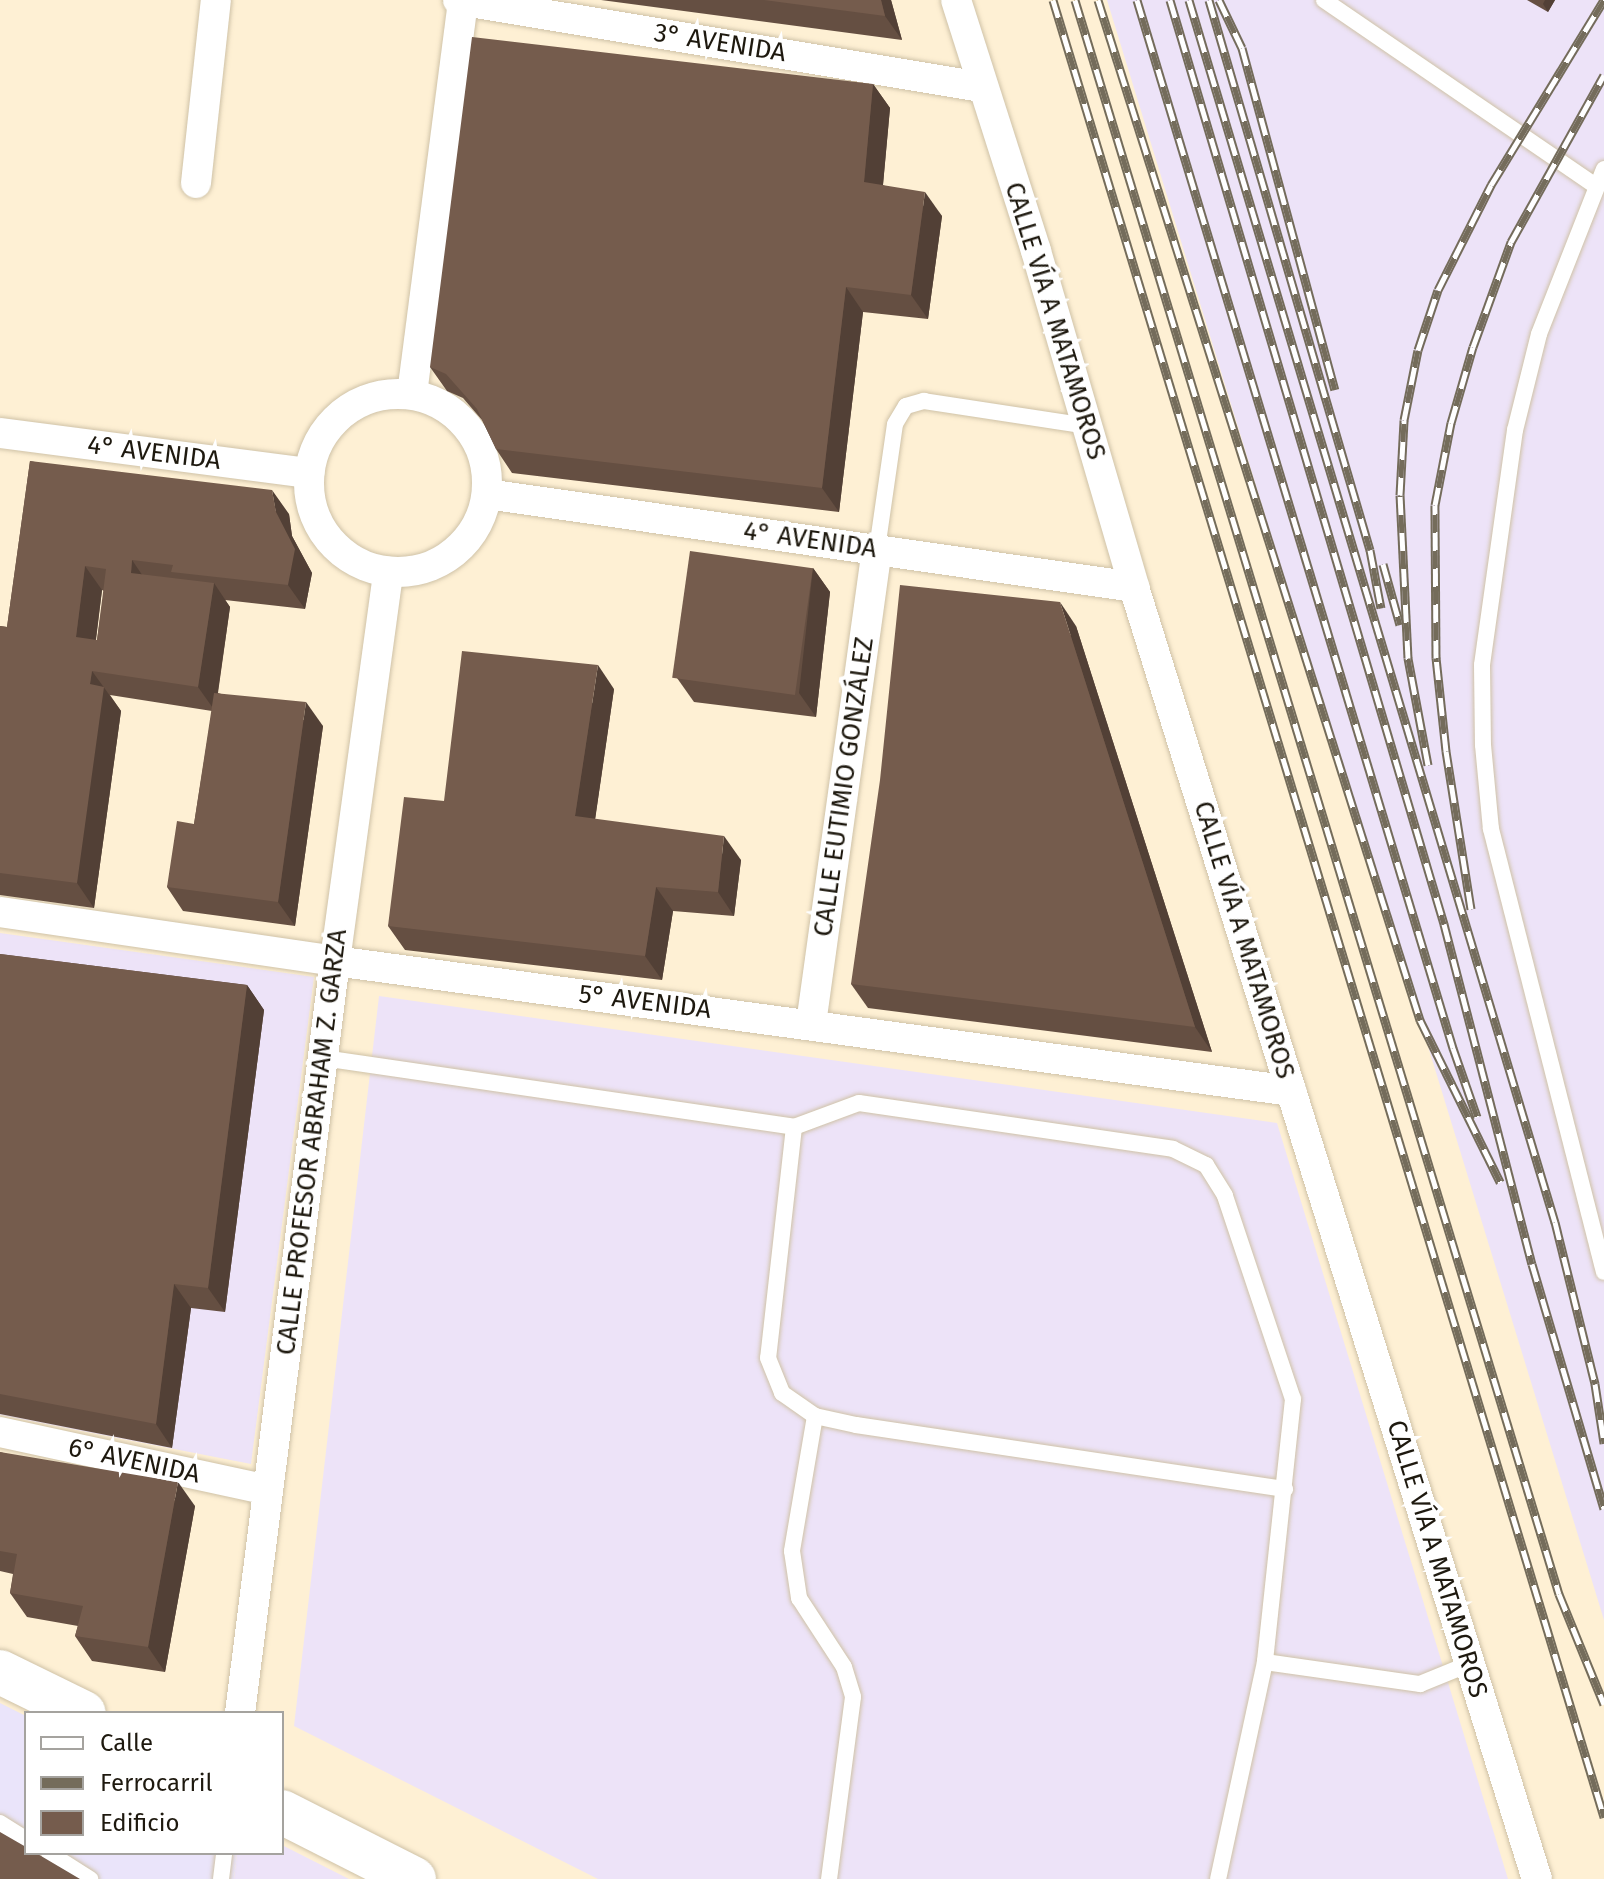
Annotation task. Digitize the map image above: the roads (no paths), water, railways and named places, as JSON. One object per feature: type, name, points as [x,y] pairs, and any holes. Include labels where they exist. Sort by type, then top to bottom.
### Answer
[{"type":"street","points":[[196,183],[216,0]]},
{"type":"street","points":[[412,394],[461,0]]},
{"type":"street","name":"3° AVENIDA","points":[[461,0],[981,87]]},
{"type":"street","name":"CALLE VÍA A MATAMOROS","points":[[956,0],[981,87],[1036,251],[1134,587],[1537,1879]]},
{"type":"street","points":[[383,394],[412,394],[443,405],[468,426],[484,455],[487,494],[481,516],[466,541],[444,560],[417,571],[388,572],[361,565],[338,550],[320,528],[310,501],[309,473],[317,445],[333,421],[356,403],[383,394]]},
{"type":"street","name":"4° AVENIDA","points":[[0,433],[309,473]]},
{"type":"street","name":"4° AVENIDA","points":[[487,494],[1134,587]]},
{"type":"street","name":"CALLE EUTIMIO GONZÁLEZ","points":[[811,1024],[877,549]]},
{"type":"street","name":"CALLE PROFESOR ABRAHAM Z. GARZA","points":[[240,1711],[335,961],[388,572]]},
{"type":"street","name":"5° AVENIDA","points":[[0,912],[335,961],[1291,1091]]},
{"type":"street","name":"6° AVENIDA","points":[[0,1432],[268,1490]]},
{"type":"street","points":[[0,1672],[80,1711]]},
{"type":"street","points":[[284,1813],[414,1879]]},
{"type":"lane","points":[[1324,0],[1596,186]]},
{"type":"lane","points":[[1604,169],[1539,334],[1515,430],[1482,665],[1483,745],[1491,829],[1604,1272]]},
{"type":"lane","points":[[877,549],[895,424],[906,406],[924,401],[1087,426]]},
{"type":"lane","points":[[323,1058],[794,1127],[859,1103],[1173,1149],[1206,1165],[1225,1196],[1293,1399],[1265,1662],[1218,1879]]},
{"type":"lane","points":[[794,1127],[768,1358],[782,1393],[815,1416],[1285,1489]]},
{"type":"lane","points":[[815,1416],[792,1551],[799,1598],[844,1667],[853,1697],[829,1879]]},
{"type":"lane","points":[[1265,1662],[1420,1684],[1469,1664]]},
{"type":"lane","points":[[0,1823],[24,1838]]},
{"type":"lane","points":[[52,1855],[90,1879]]},
{"type":"lane","points":[[221,1879],[224,1855]]},
{"type":"railway","points":[[1053,0],[1604,1817]]},
{"type":"railway","points":[[1075,0],[1559,1594],[1604,1704]]},
{"type":"railway","points":[[1098,0],[1420,1020],[1500,1182]]},
{"type":"railway","points":[[1137,0],[1453,1048],[1477,1117]]},
{"type":"railway","points":[[1170,0],[1444,924],[1532,1264],[1604,1509]]},
{"type":"railway","points":[[1189,0],[1555,1222],[1595,1384],[1604,1443]]},
{"type":"railway","points":[[1209,0],[1370,550],[1381,608]]},
{"type":"railway","points":[[1219,0],[1242,48],[1335,390]]},
{"type":"railway","points":[[1428,765],[1408,658],[1400,495],[1404,420],[1418,350],[1438,290],[1491,185],[1604,0]]},
{"type":"railway","points":[[1471,909],[1446,751],[1436,658],[1435,505],[1451,423],[1473,347],[1511,242],[1604,75]]},
{"type":"railway","points":[[1383,564],[1400,625]]}]
